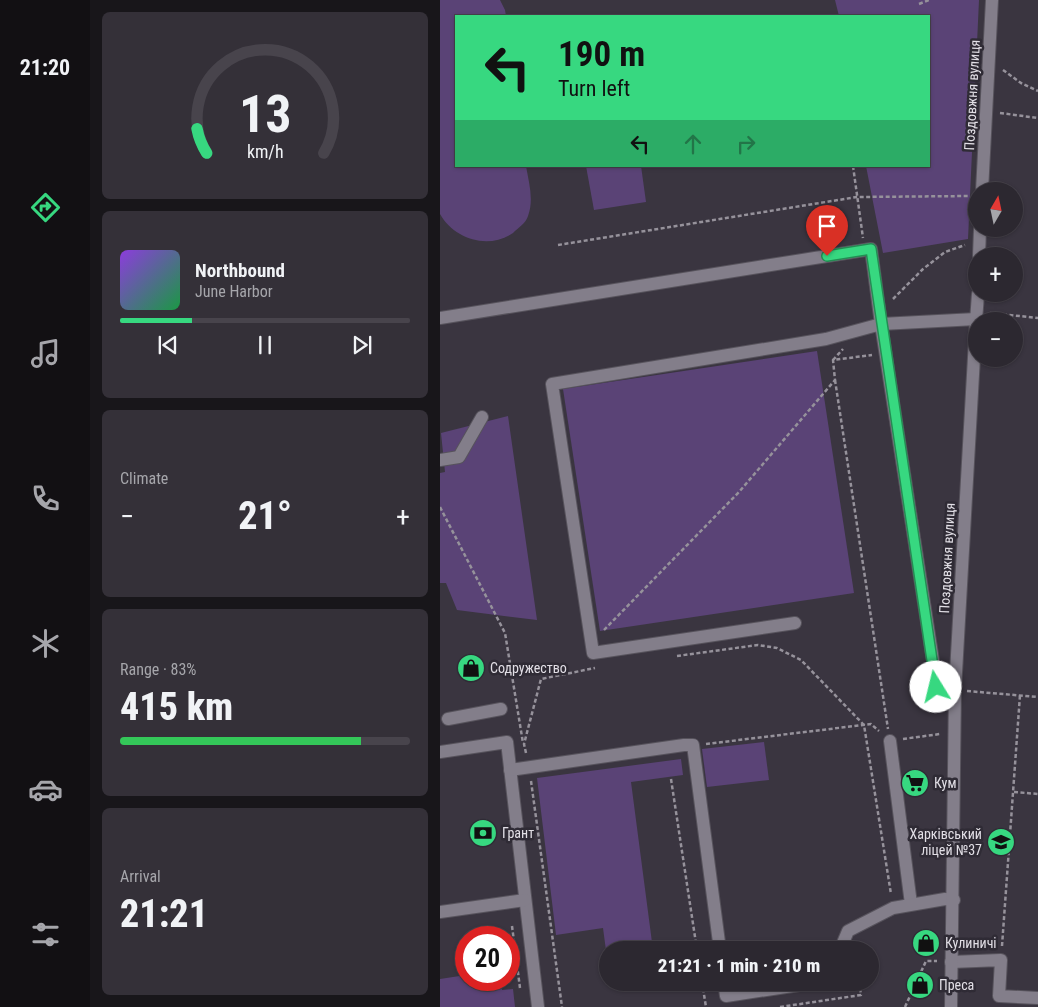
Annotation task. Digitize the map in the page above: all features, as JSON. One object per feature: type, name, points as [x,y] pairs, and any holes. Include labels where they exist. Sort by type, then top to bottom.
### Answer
[{"type":"street","name":"Поздовжня вулиця","points":[[982,182],[992,0]]},
{"type":"street","points":[[440,318],[871,249],[931,689]]},
{"type":"street","points":[[795,623],[594,653],[552,384],[826,338],[880,318],[968,321]]},
{"type":"street","name":"Поздовжня вулиця","points":[[951,1007],[954,900],[955,690],[973,367]]},
{"type":"street","points":[[440,460],[459,457],[482,417]]},
{"type":"street","points":[[448,719],[500,709]]},
{"type":"street","points":[[890,741],[911,904]]},
{"type":"street","points":[[440,752],[507,742],[538,1007]]},
{"type":"street","points":[[510,770],[693,745],[719,941]]},
{"type":"street","points":[[844,941],[848,931],[893,908],[945,899],[954,900]]},
{"type":"street","points":[[440,912],[525,900]]},
{"type":"street","points":[[952,962],[1000,960],[999,996],[1038,998]]},
{"type":"street","points":[[725,991],[726,996],[759,991]]},
{"type":"path","points":[[919,4],[929,0]]},
{"type":"path","points":[[988,61],[1021,83],[1038,91]]},
{"type":"path","points":[[986,112],[1038,118]]},
{"type":"path","points":[[853,167],[863,235]]},
{"type":"path","points":[[558,245],[857,197],[968,196]]},
{"type":"path","points":[[880,318],[923,269],[945,252],[968,244]]},
{"type":"path","points":[[1023,317],[1038,318]]},
{"type":"path","points":[[844,348],[833,360],[835,380],[890,741]]},
{"type":"path","points":[[833,360],[876,355]]},
{"type":"path","points":[[592,643],[739,492],[835,380]]},
{"type":"path","points":[[440,507],[505,633],[524,744]]},
{"type":"path","points":[[758,645],[777,648],[801,660],[864,725],[893,908]]},
{"type":"path","points":[[931,689],[928,702],[937,701]]},
{"type":"path","points":[[955,690],[1038,697]]},
{"type":"path","points":[[1000,960],[1020,696]]},
{"type":"path","points":[[693,745],[871,724],[890,741],[946,733]]},
{"type":"path","points":[[671,779],[696,941]]},
{"type":"path","points":[[1014,792],[1038,794]]},
{"type":"path","points":[[905,1007],[926,961],[952,962]]},
{"type":"path","points":[[703,991],[706,1007]]},
{"type":"path","points":[[780,1007],[861,995],[860,991]]},
{"type":"shaded area","points":[[440,0],[500,0],[506,15],[455,15],[455,167],[526,167],[530,185],[530,210],[526,221],[513,233],[493,241],[472,239],[463,235],[446,223],[440,214]]},
{"type":"shaded area","points":[[835,0],[979,0],[971,182],[968,182],[968,239],[883,253],[866,167],[930,167],[930,15],[839,15]]},
{"type":"shaded area","points":[[586,167],[641,167],[646,202],[594,210]]},
{"type":"shaded area","points":[[817,351],[854,593],[600,631],[563,389]]},
{"type":"shaded area","points":[[508,416],[537,620],[457,610],[446,583],[440,583],[440,473],[445,472],[441,433]]},
{"type":"shaded area","points":[[764,742],[769,780],[707,787],[702,749]]},
{"type":"shaded area","points":[[681,759],[683,775],[631,782],[652,941],[605,941],[603,928],[556,935],[537,778]]},
{"type":"shaded area","points":[[455,977],[455,991],[513,991],[515,1007],[440,1007],[440,979]]},
{"type":"place","name":"Содружество","points":[[471,668]]},
{"type":"place","name":"Кум","points":[[915,783]]},
{"type":"place","name":"Грант","points":[[483,833]]},
{"type":"place","name":"Харківський ліцей №37","points":[[1001,842]]},
{"type":"place","name":"Кулиничі","points":[[926,943]]},
{"type":"place","name":"Преса","points":[[920,985]]},
{"type":"route","points":[[827,256],[871,249],[936,687]]}]
